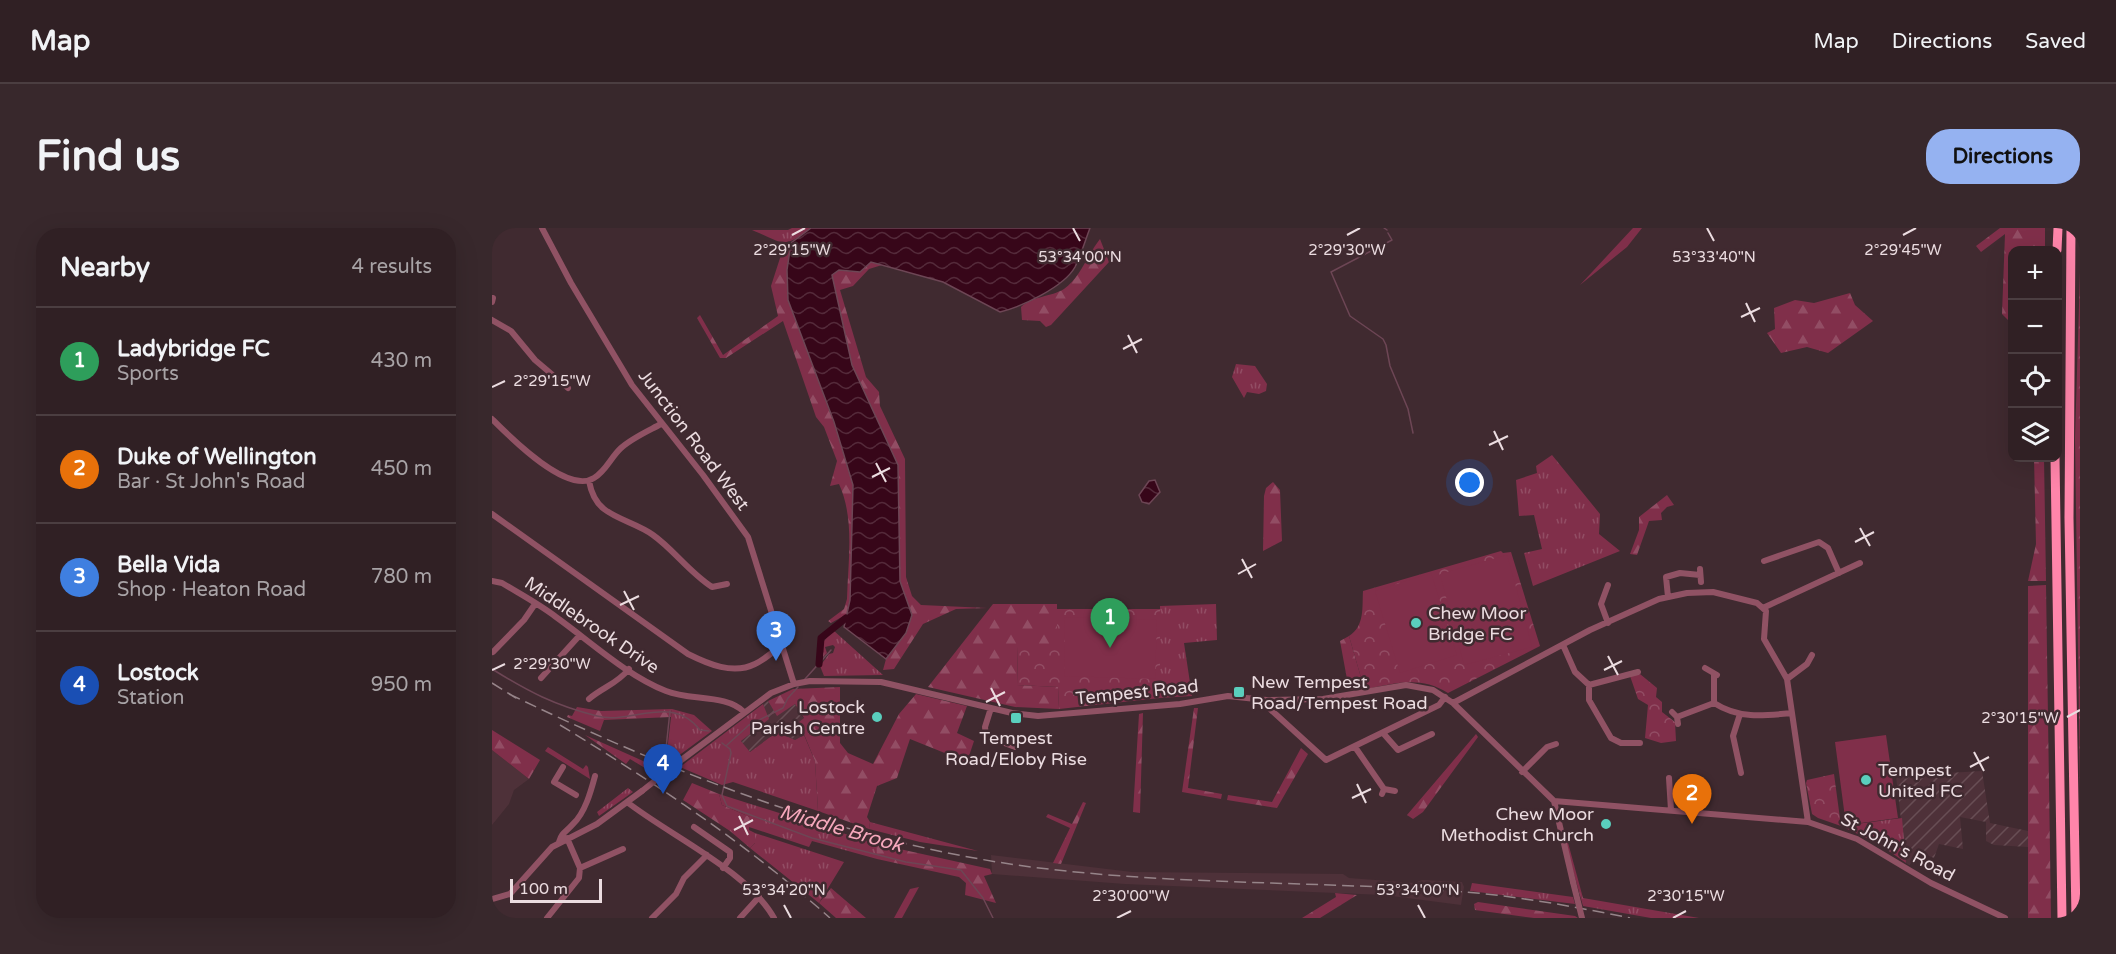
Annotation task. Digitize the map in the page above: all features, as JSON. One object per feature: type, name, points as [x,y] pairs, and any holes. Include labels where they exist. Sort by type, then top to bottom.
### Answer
[{"type":"highway","points":[[2057,246],[2058,228]]},
{"type":"highway","points":[[2073,228],[2070,278],[2069,518],[2076,918]]},
{"type":"highway","points":[[2055,462],[2062,918]]},
{"type":"street","name":"Junction Road West","points":[[542,228],[620,366],[747,537],[794,684]]},
{"type":"street","points":[[492,320],[511,331],[542,367],[568,387]]},
{"type":"street","points":[[492,419],[556,472],[570,480],[588,481],[602,472],[623,446],[661,424]]},
{"type":"street","points":[[588,481],[592,493],[604,509],[635,523],[656,537],[671,553],[712,586],[727,584]]},
{"type":"street","points":[[492,514],[688,654],[706,663],[744,668],[753,665],[783,646]]},
{"type":"street","points":[[1764,561],[1819,542],[1828,548],[1839,573]]},
{"type":"street","points":[[1582,918],[1554,801],[1453,703],[1563,645],[1668,597],[1713,592],[1764,607],[1860,563]]},
{"type":"street","points":[[1668,597],[1666,577],[1680,573],[1700,575]]},
{"type":"street","name":"Middlebrook Drive","points":[[492,581],[502,583],[628,669],[668,692],[693,699],[732,702],[744,712]]},
{"type":"street","points":[[1608,585],[1600,594],[1608,623]]},
{"type":"street","points":[[494,648],[524,620],[535,604]]},
{"type":"street","points":[[1764,607],[1767,616],[1764,639],[1787,679],[1808,822]]},
{"type":"street","points":[[541,678],[544,670],[579,635]]},
{"type":"street","points":[[1563,645],[1575,672],[1589,685],[1589,700],[1599,714],[1608,735],[1614,741],[1640,743]]},
{"type":"street","points":[[1787,679],[1807,664],[1812,655]]},
{"type":"street","points":[[1706,668],[1716,675],[1714,703]]},
{"type":"street","points":[[589,699],[598,696],[616,683],[628,669]]},
{"type":"street","points":[[1589,685],[1638,672]]},
{"type":"street","name":"Tempest Road","points":[[794,684],[881,682],[1026,715],[1051,716],[1180,704],[1228,696],[1265,700],[1323,699],[1406,685],[1433,690],[1453,703]]},
{"type":"street","points":[[492,899],[510,894],[552,847],[597,824],[744,712],[771,693],[794,684]]},
{"type":"street","points":[[1265,700],[1270,709],[1322,758],[1329,760],[1439,705],[1445,697]]},
{"type":"street","points":[[1675,718],[1714,703],[1740,714],[1760,717],[1792,713]]},
{"type":"street","points":[[991,708],[985,727],[986,736],[1015,747]]},
{"type":"street","points":[[1740,714],[1733,736],[1736,766],[1741,773]]},
{"type":"street","points":[[1383,734],[1398,750],[1432,734]]},
{"type":"street","points":[[1421,740],[1426,749]]},
{"type":"street","points":[[1522,772],[1548,743],[1556,744]]},
{"type":"street","points":[[1355,747],[1383,791],[1395,791]]},
{"type":"street","points":[[563,766],[553,784],[582,798]]},
{"type":"street","points":[[558,843],[562,832],[574,824],[582,798],[593,790],[595,776]]},
{"type":"street","points":[[1669,778],[1671,810]]},
{"type":"street","name":"St John's Road","points":[[1554,801],[1808,822],[1857,838],[1931,883],[2005,918]]},
{"type":"street","points":[[627,802],[707,855],[759,897],[774,918]]},
{"type":"street","points":[[694,827],[730,852],[730,858],[723,868]]},
{"type":"street","points":[[547,918],[579,878],[579,868],[567,838]]},
{"type":"street","points":[[579,868],[625,848]]},
{"type":"street","points":[[650,917],[676,894],[684,878],[707,855]]},
{"type":"street","points":[[740,918],[759,897]]},
{"type":"shaded area","points":[[768,701],[777,715],[795,704],[804,719],[799,722],[804,735],[795,740],[777,732],[750,752],[741,741],[768,719],[763,704]]},
{"type":"shaded area","points":[[492,750],[529,779],[514,790],[509,804],[492,825]]},
{"type":"shaded area","points":[[1982,771],[1990,823],[2028,831],[2028,847],[1994,845],[1986,841],[1986,822],[1960,817],[1963,849],[1939,844],[1934,858],[1920,852],[1909,865],[1906,863],[1896,776]]},
{"type":"shaded area","points":[[991,855],[1132,872],[1343,874],[1349,878],[1415,883],[1422,880],[1462,882],[1464,887],[1461,905],[1384,895],[1125,884],[992,874]]},
{"type":"green space","points":[[811,228],[788,242],[777,241],[752,230],[788,230]]},
{"type":"green space","points":[[1633,228],[1642,228],[1627,247],[1580,285]]},
{"type":"green space","points":[[2000,228],[2045,228],[2045,246],[2008,246],[2008,320],[2002,314],[2005,234],[1981,252],[1976,246]]},
{"type":"green space","points":[[1100,239],[1109,262],[1051,325],[1046,327],[1040,321],[1022,320],[1021,307],[1025,303],[1059,292],[1070,284]]},
{"type":"green space","points":[[791,243],[787,270],[788,300],[834,423],[853,485],[850,600],[847,614],[831,623],[828,621],[844,609],[847,599],[849,526],[847,511],[839,484],[830,486],[837,461],[824,427],[816,417],[783,321],[726,358],[720,358],[697,318],[700,315],[723,355],[778,316],[771,286],[781,255],[782,244]]},
{"type":"green space","points":[[871,261],[882,265],[869,269],[853,286],[840,290],[866,377],[879,392],[880,406],[905,459],[906,577],[912,596],[921,605],[987,608],[956,609],[923,624],[894,669],[883,670],[886,659],[906,633],[912,615],[900,581],[898,465],[852,365],[832,275],[839,270],[855,272]]},
{"type":"green space","points":[[2080,272],[2080,789],[2075,438]]},
{"type":"green space","points":[[1850,293],[1855,305],[1873,321],[1828,353],[1807,347],[1781,353],[1767,333],[1775,329],[1774,308],[1795,300],[1814,303]]},
{"type":"green space","points":[[1236,364],[1255,366],[1267,384],[1266,391],[1259,394],[1247,392],[1244,398],[1232,377]]},
{"type":"green space","points":[[1552,455],[1600,514],[1599,534],[1620,551],[1533,586],[1524,553],[1542,549],[1534,515],[1519,516],[1516,480],[1537,473],[1536,466]]},
{"type":"green space","points":[[2034,462],[2044,462],[2046,581],[2028,581],[2036,544]]},
{"type":"green space","points":[[1273,482],[1280,490],[1282,541],[1263,551],[1264,496],[1266,488]]},
{"type":"green space","points":[[1667,495],[1674,505],[1667,507],[1661,513],[1662,520],[1649,521],[1637,555],[1630,554],[1639,530],[1639,517]]},
{"type":"green space","points":[[1501,551],[1511,552],[1540,646],[1448,693],[1428,684],[1408,682],[1364,688],[1349,636],[1360,622],[1363,591]]},
{"type":"green space","points":[[1507,555],[1521,605],[1453,623],[1440,574]]},
{"type":"green space","name":"Chew Moor Bridge FC","points":[[1431,573],[1457,655],[1400,673],[1375,591]]},
{"type":"green space","points":[[2046,585],[2051,918],[2028,918],[2028,586]]},
{"type":"green space","points":[[993,604],[1057,604],[1057,647],[1018,646],[1017,685],[1058,687],[1059,709],[1015,707],[928,687]]},
{"type":"green space","points":[[1216,604],[1217,640],[1184,643],[1192,696],[1160,698],[1160,606]]},
{"type":"green space","points":[[1057,609],[1160,609],[1160,698],[1059,709],[1058,687],[1017,685],[1018,646],[1057,646]]},
{"type":"green space","points":[[1522,609],[1532,647],[1464,665],[1454,626]]},
{"type":"green space","points":[[1065,617],[1157,620],[1155,679],[1064,676]]},
{"type":"green space","points":[[833,630],[883,675],[824,676],[820,666],[829,654],[833,653],[835,647],[833,645],[825,647],[827,653],[820,660],[820,646]]},
{"type":"green space","points":[[1349,636],[1364,688],[1349,690],[1340,641]]},
{"type":"green space","points":[[1640,674],[1657,688],[1656,697],[1662,702],[1662,712],[1675,722],[1676,741],[1661,743],[1645,738],[1648,705],[1638,699],[1630,676]]},
{"type":"green space","points":[[840,687],[840,743],[848,753],[873,764],[899,714],[916,694],[967,706],[957,733],[974,741],[967,762],[910,739],[897,778],[877,786],[867,817],[870,822],[869,829],[818,811],[815,761],[799,722],[804,718],[795,704],[777,716],[768,701],[793,689]]},
{"type":"green space","points":[[763,704],[769,719],[741,741],[750,752],[777,732],[795,740],[804,735],[815,761],[818,811],[733,782],[722,785],[680,767]]},
{"type":"green space","points":[[577,707],[601,711],[672,709],[671,717],[604,720],[600,731],[567,717],[572,716]]},
{"type":"green space","points":[[1194,708],[1198,708],[1188,788],[1222,794],[1221,799],[1182,792]]},
{"type":"green space","points":[[672,709],[694,715],[712,731],[670,762],[666,760]]},
{"type":"green space","points":[[1143,713],[1140,813],[1133,812],[1139,714]]},
{"type":"green space","points":[[492,730],[540,760],[529,779],[492,750]]},
{"type":"green space","points":[[1476,734],[1478,737],[1423,812],[1413,819],[1407,815]]},
{"type":"green space","points":[[585,735],[661,769],[655,774],[630,759],[626,764]]},
{"type":"green space","name":"Tempest United FC","points":[[1886,735],[1898,818],[1846,825],[1835,742]]},
{"type":"green space","points":[[548,747],[583,769],[586,765],[590,779],[545,751]]},
{"type":"green space","points":[[1301,748],[1308,754],[1277,808],[1227,800],[1228,795],[1272,802]]},
{"type":"green space","points":[[1834,774],[1841,826],[1812,814],[1806,783],[1807,780]]},
{"type":"green space","points":[[692,783],[719,794],[722,805],[750,817],[749,830],[755,833],[755,843],[750,848],[730,831],[683,800]]},
{"type":"green space","points":[[628,788],[633,792],[599,816],[597,812]]},
{"type":"green space","points":[[719,794],[877,844],[877,859],[812,841],[809,847],[749,827],[750,817],[722,805]]},
{"type":"green space","points":[[1083,802],[1086,803],[1061,864],[1053,863],[1070,828],[1046,817],[1048,814],[1072,824]]},
{"type":"green space","points":[[1902,818],[1906,863],[1879,844],[1841,826]]},
{"type":"green space","points":[[870,822],[978,851],[920,842],[869,829]]},
{"type":"green space","points":[[755,833],[844,862],[819,903],[750,848],[755,843]]},
{"type":"green space","points":[[1564,839],[1567,839],[1583,898],[1699,918],[1651,918],[1583,906]]},
{"type":"green space","points":[[877,844],[990,869],[992,874],[984,876],[996,903],[965,895],[966,883],[959,877],[877,859]]},
{"type":"green space","points":[[1472,883],[1573,897],[1575,904],[1470,891]]},
{"type":"green space","points":[[919,887],[902,918],[894,918],[910,889]]},
{"type":"green space","points":[[831,888],[866,918],[836,918],[819,903]]},
{"type":"green space","points":[[1335,893],[1357,895],[1320,918],[1302,918],[1336,897]]},
{"type":"green space","points":[[1478,902],[1578,918],[1534,918],[1475,910],[1474,904]]},
{"type":"water","points":[[811,228],[1090,228],[1075,267],[1062,282],[1019,306],[1000,312],[943,282],[871,262],[860,272],[839,270],[832,275],[852,365],[898,465],[900,581],[912,615],[906,633],[886,659],[844,627],[850,600],[853,485],[834,422],[788,300],[787,270],[791,243]]},
{"type":"water","points":[[1155,480],[1160,492],[1149,504],[1142,502],[1139,495],[1149,481]]},
{"type":"waterway","points":[[1388,233],[1392,240],[1331,272],[1350,316],[1383,339],[1390,366],[1408,409],[1413,433]]},
{"type":"waterway","points":[[819,664],[821,638],[846,618]]},
{"type":"waterway","points":[[805,679],[831,650]]},
{"type":"waterway","name":"Middle Brook","points":[[492,669],[542,697],[582,712],[611,718],[651,712],[677,713],[689,719],[700,730],[709,731]]},
{"type":"waterway","points":[[727,745],[749,725],[783,708],[798,687]]},
{"type":"waterway","points":[[665,758],[670,711]]},
{"type":"waterway","name":"Middle Brook","points":[[722,743],[730,749],[731,753],[722,795],[727,806],[812,838],[906,862],[961,870],[983,898],[993,918]]},
{"type":"railway","points":[[492,683],[516,698]]},
{"type":"railway","points":[[509,694],[696,777],[825,821],[890,840],[957,855],[1024,866],[1130,877],[1399,888],[1497,895],[1630,918]]},
{"type":"railway","points":[[560,725],[630,769],[733,840],[830,918]]},
{"type":"place","name":"Chew Moor Bridge FC","points":[[1416,623]]},
{"type":"place","name":"Ladybridge FC","points":[[1110,648]]},
{"type":"place","name":"Bella Vida","points":[[776,661]]},
{"type":"place","name":"New Tempest Road/Tempest Road","points":[[1239,692]]},
{"type":"place","name":"Lostock Parish Centre","points":[[877,717]]},
{"type":"place","name":"Tempest Road/Eloby Rise","points":[[1016,718]]},
{"type":"place","name":"Tempest United FC","points":[[1866,780]]},
{"type":"place","name":"Lostock","points":[[663,794]]},
{"type":"place","name":"Chew Moor Methodist Church","points":[[1606,824]]},
{"type":"place","name":"Duke of Wellington","points":[[1692,824]]}]
